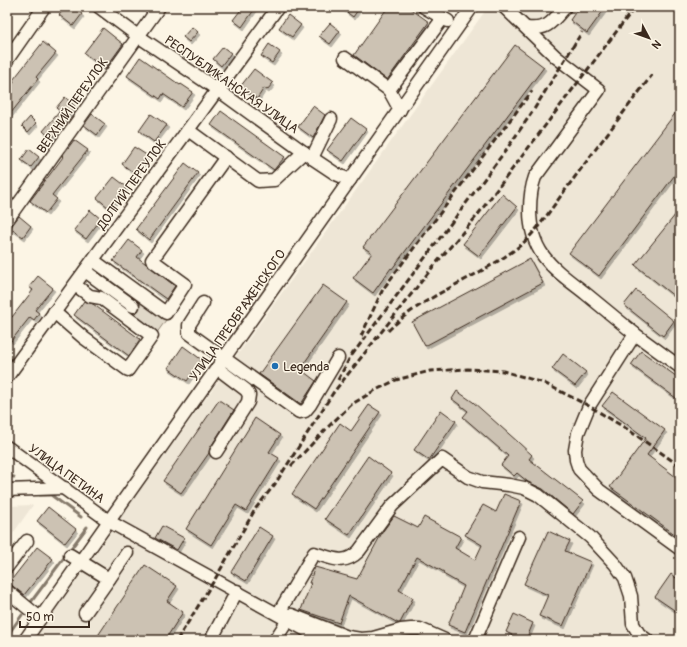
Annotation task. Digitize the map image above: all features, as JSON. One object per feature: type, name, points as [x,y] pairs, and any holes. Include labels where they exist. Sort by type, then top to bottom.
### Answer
[{"type":"street","points":[[7,60],[44,7]]},
{"type":"street","name":"РЕСПУБЛИКАНСКАЯ УЛИЦА","points":[[99,7],[308,155],[336,174],[350,180]]},
{"type":"street","name":"ВЕРХНИЙ ПЕРЕУЛОК","points":[[7,220],[159,7]]},
{"type":"street","name":"ДОЛГИЙ ПЕРЕУЛОК","points":[[7,377],[278,7]]},
{"type":"street","points":[[424,7],[458,27]]},
{"type":"street","name":"УЛИЦА ПРЕОБРАЖЕНСКОГО","points":[[25,640],[110,522],[220,363],[472,7]]},
{"type":"street","points":[[504,7],[556,56],[599,90],[535,177],[531,187],[530,198],[530,220],[534,241],[550,265],[635,334],[680,367]]},
{"type":"street","points":[[527,28],[539,29],[551,23],[565,7]]},
{"type":"street","points":[[390,90],[443,18]]},
{"type":"street","points":[[345,58],[390,90],[400,110]]},
{"type":"street","points":[[188,130],[258,181],[274,180],[308,155],[331,119]]},
{"type":"street","points":[[93,260],[166,314],[185,284],[152,260],[226,157]]},
{"type":"street","points":[[85,271],[133,306]]},
{"type":"street","points":[[54,312],[84,338],[128,370],[152,336],[101,298],[90,296],[75,285]]},
{"type":"street","points":[[203,303],[189,325],[189,333],[220,363],[249,395],[248,402],[216,452]]},
{"type":"street","points":[[635,334],[589,406],[578,433],[575,450],[576,460],[579,469],[599,490],[680,549]]},
{"type":"street","points":[[220,363],[299,412],[305,411],[310,405],[338,358]]},
{"type":"street","name":"УЛИЦА ПЕТИНА","points":[[7,447],[110,522],[324,640]]},
{"type":"street","points":[[275,640],[283,617],[314,553],[337,560],[345,560],[354,556],[392,506],[442,459],[468,478],[482,482],[524,488],[538,495],[590,537],[615,564],[625,578],[631,596],[633,624],[639,634],[647,640]]},
{"type":"street","points":[[7,490],[65,488]]},
{"type":"street","points":[[475,640],[519,538]]},
{"type":"street","points":[[7,567],[27,541]]},
{"type":"street","points":[[85,613],[127,553]]},
{"type":"street","points":[[70,555],[109,579]]},
{"type":"street","points":[[7,591],[40,618]]},
{"type":"street","points":[[211,640],[237,591]]},
{"type":"street","points":[[283,617],[292,615],[348,637],[361,639],[373,638],[401,630],[420,629],[445,640]]},
{"type":"shaded area","points":[[488,7],[680,7],[680,640],[338,640],[119,519]]},
{"type":"shaded area","points":[[142,302],[166,320],[156,334],[132,316]]},
{"type":"shaded area","points":[[33,505],[7,542],[7,506]]},
{"type":"shaded area","points":[[113,530],[253,606],[310,640],[34,640]]},
{"type":"building","points":[[66,7],[73,7],[82,14],[73,26],[59,15]]},
{"type":"building","points":[[243,7],[256,7],[242,27],[233,20]]},
{"type":"building","points":[[340,7],[360,7],[353,17]]},
{"type":"building","points":[[388,7],[408,7],[429,22],[387,80],[354,55]]},
{"type":"building","points":[[579,7],[606,7],[587,33],[570,20]]},
{"type":"building","points":[[288,15],[301,25],[292,37],[279,28]]},
{"type":"building","points":[[330,23],[340,31],[330,44],[319,36]]},
{"type":"building","points":[[192,27],[198,32],[189,42],[183,37]]},
{"type":"building","points":[[103,28],[123,44],[105,69],[84,53]]},
{"type":"building","points":[[43,42],[56,53],[36,77],[38,79],[7,118],[7,91],[14,82],[13,80]]},
{"type":"building","points":[[269,44],[280,52],[272,63],[261,56]]},
{"type":"building","points":[[515,45],[544,67],[373,293],[353,278],[372,253],[363,247]]},
{"type":"building","points":[[223,47],[231,53],[221,66],[213,59]]},
{"type":"building","points":[[140,57],[180,85],[181,84],[193,92],[182,107],[163,94],[160,99],[127,76]]},
{"type":"building","points":[[254,69],[273,83],[267,90],[264,88],[257,99],[240,87]]},
{"type":"building","points":[[65,97],[75,106],[59,126],[61,128],[52,139],[43,131],[60,111],[56,108]]},
{"type":"building","points":[[313,106],[325,115],[313,138],[298,127]]},
{"type":"building","points":[[680,107],[680,168],[599,276],[569,253]]},
{"type":"building","points":[[221,111],[285,157],[274,170],[211,125]]},
{"type":"building","points":[[92,114],[105,124],[97,135],[84,125]]},
{"type":"building","points":[[151,114],[167,125],[154,142],[139,131]]},
{"type":"building","points":[[30,117],[36,123],[28,132],[22,126]]},
{"type":"building","points":[[351,118],[366,129],[343,161],[327,150]]},
{"type":"building","points":[[74,140],[88,150],[52,195],[57,199],[46,213],[30,201]]},
{"type":"building","points":[[134,147],[148,156],[135,174],[122,164]]},
{"type":"building","points":[[29,149],[39,157],[31,167],[21,160]]},
{"type":"building","points":[[185,163],[198,173],[149,240],[136,229]]},
{"type":"building","points":[[114,177],[127,187],[109,208],[97,198]]},
{"type":"building","points":[[502,194],[517,207],[479,256],[463,244]]},
{"type":"building","points":[[680,209],[680,301],[635,265]]},
{"type":"building","points":[[90,210],[101,219],[86,239],[74,230]]},
{"type":"building","points":[[19,216],[31,226],[23,237],[10,228]]},
{"type":"building","points":[[129,240],[142,250],[137,257],[175,286],[166,299],[113,261]]},
{"type":"building","points":[[530,259],[543,283],[425,346],[412,322]]},
{"type":"building","points":[[38,276],[53,288],[35,310],[39,313],[34,320],[30,317],[11,341],[7,337],[7,312],[12,317],[33,290],[29,287]]},
{"type":"building","points":[[323,285],[347,302],[300,369],[316,381],[301,404],[259,374]]},
{"type":"building","points":[[636,290],[674,321],[663,336],[624,305]]},
{"type":"building","points":[[84,301],[93,304],[140,339],[129,356],[74,315]]},
{"type":"building","points":[[183,346],[202,360],[187,381],[168,368]]},
{"type":"building","points":[[641,351],[680,379],[680,401],[631,365]]},
{"type":"building","points":[[563,354],[586,372],[575,386],[552,369]]},
{"type":"building","points":[[457,391],[473,402],[532,455],[529,459],[583,501],[573,514],[543,489],[528,482],[517,473],[514,476],[501,465],[508,456],[463,417],[468,411],[452,399]]},
{"type":"building","points":[[613,392],[665,430],[647,455],[680,480],[680,538],[610,487],[646,438],[602,406]]},
{"type":"building","points":[[219,400],[234,410],[210,448],[209,453],[181,493],[163,481]]},
{"type":"building","points":[[369,405],[380,412],[314,509],[292,494],[340,423],[351,431]]},
{"type":"building","points":[[441,410],[456,421],[429,460],[414,450]]},
{"type":"building","points":[[255,418],[280,435],[269,452],[279,458],[246,511],[236,505],[211,545],[186,529]]},
{"type":"building","points":[[368,456],[391,473],[349,535],[325,519]]},
{"type":"building","points":[[504,494],[521,501],[465,632],[448,625],[464,586],[443,574],[444,572],[417,557],[399,590],[413,598],[400,623],[349,596],[339,623],[301,610],[315,567],[357,579],[383,531],[394,516],[418,528],[424,517],[461,537],[455,548],[475,560],[482,545],[465,535],[483,505],[496,512]]},
{"type":"building","points":[[48,507],[76,529],[65,543],[37,521]]},
{"type":"building","points":[[162,526],[184,538],[177,550],[155,538]]},
{"type":"building","points":[[259,527],[273,536],[246,581],[231,572]]},
{"type":"building","points":[[548,531],[570,541],[565,551],[591,562],[563,626],[539,616],[548,595],[524,584]]},
{"type":"building","points":[[37,547],[53,559],[24,595],[9,583]]},
{"type":"building","points":[[145,565],[177,586],[167,601],[183,612],[165,640],[95,640]]},
{"type":"building","points":[[671,574],[680,581],[680,614],[655,597]]},
{"type":"building","points":[[514,614],[533,623],[526,640],[510,640],[512,635],[506,632]]},
{"type":"waterway","points":[[7,476],[14,477]]},
{"type":"waterway","points":[[40,495],[51,495],[81,517]]},
{"type":"waterway","points":[[31,602],[87,527]]},
{"type":"waterway","points":[[7,636],[22,615]]},
{"type":"railway","points":[[177,640],[215,579],[256,508],[275,484],[333,393],[432,268],[476,217],[635,7]]},
{"type":"railway","points":[[352,355],[506,150],[533,111],[582,32]]},
{"type":"railway","points":[[388,331],[403,317],[419,306],[506,256],[522,244],[545,218],[652,75]]},
{"type":"railway","points":[[361,336],[383,289],[532,91]]},
{"type":"railway","points":[[338,380],[354,350]]},
{"type":"railway","points":[[291,466],[352,404],[374,391],[396,380],[430,371],[468,369],[503,371],[544,383],[589,406],[627,429],[680,466]]},
{"type":"place","name":"Legenda","points":[[275,366]]}]
